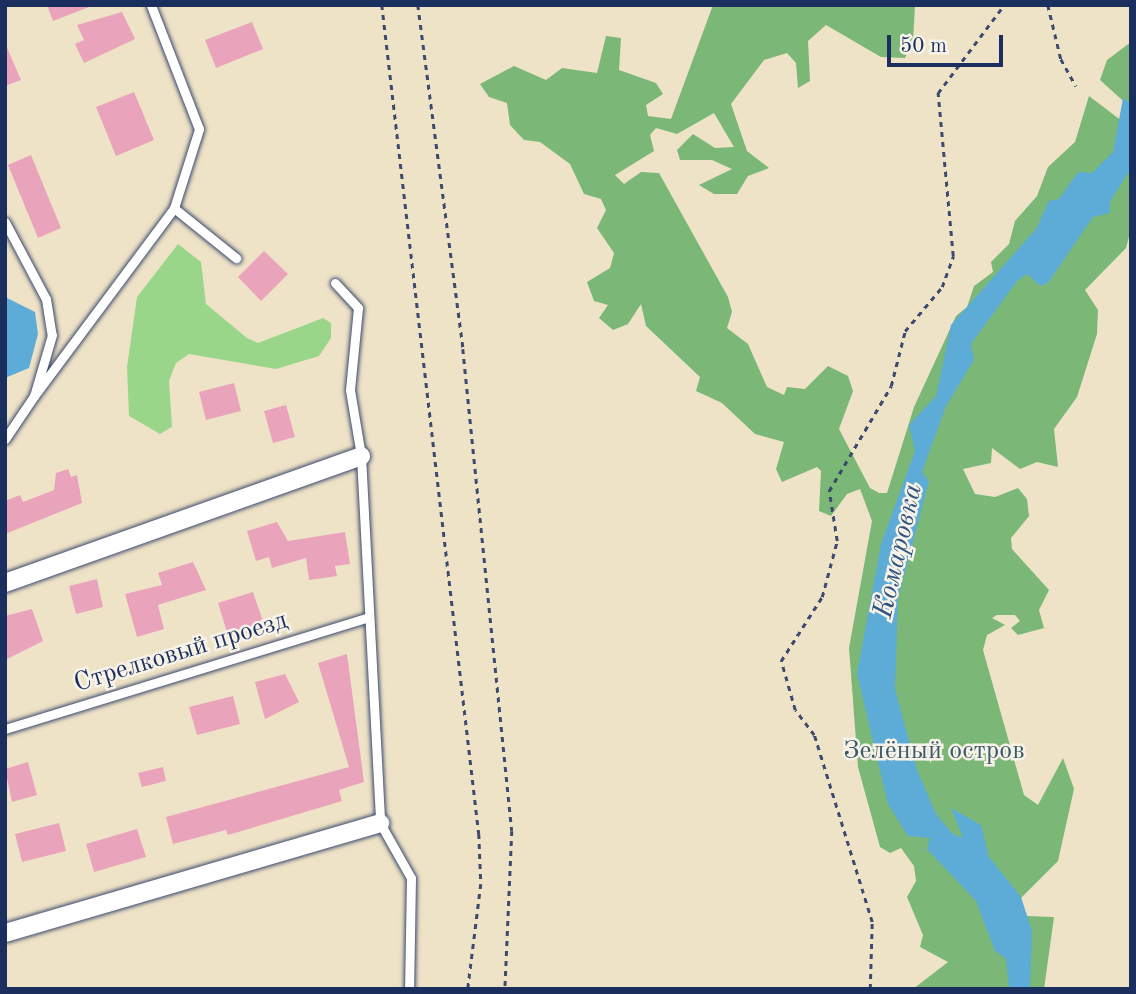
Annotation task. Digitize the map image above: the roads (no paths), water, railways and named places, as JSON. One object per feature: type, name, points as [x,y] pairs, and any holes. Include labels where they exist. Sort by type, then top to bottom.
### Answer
[{"type":"street","points":[[5,583],[361,456]]},
{"type":"street","points":[[5,933],[380,823]]},
{"type":"lane","points":[[5,439],[174,208],[199,129],[151,5]]},
{"type":"lane","points":[[174,208],[236,257]]},
{"type":"lane","points":[[5,222],[46,299],[50,323],[34,396]]},
{"type":"lane","points":[[335,284],[358,308],[350,390],[361,456],[380,823],[411,878],[409,989]]},
{"type":"lane","name":"Стрелковый проезд","points":[[5,729],[369,617]]},
{"type":"water","name":"Комаровка","points":[[1123,98],[1131,104],[1131,168],[1110,202],[1110,213],[1093,217],[1048,283],[1040,286],[1027,274],[1017,281],[971,344],[974,360],[946,406],[922,472],[929,481],[898,599],[895,689],[917,770],[936,814],[953,834],[963,838],[951,808],[981,825],[989,857],[1021,897],[1032,931],[1030,989],[1009,989],[1006,959],[995,951],[976,901],[927,849],[930,838],[908,836],[888,804],[857,674],[881,544],[915,451],[909,425],[936,396],[951,325],[1036,229],[1049,201],[1059,199],[1078,172],[1092,173],[1113,152]]},
{"type":"water","points":[[5,297],[35,312],[38,334],[29,368],[5,378]]},
{"type":"park label","name":"Зелёный остров","points":[[934,752]]}]
